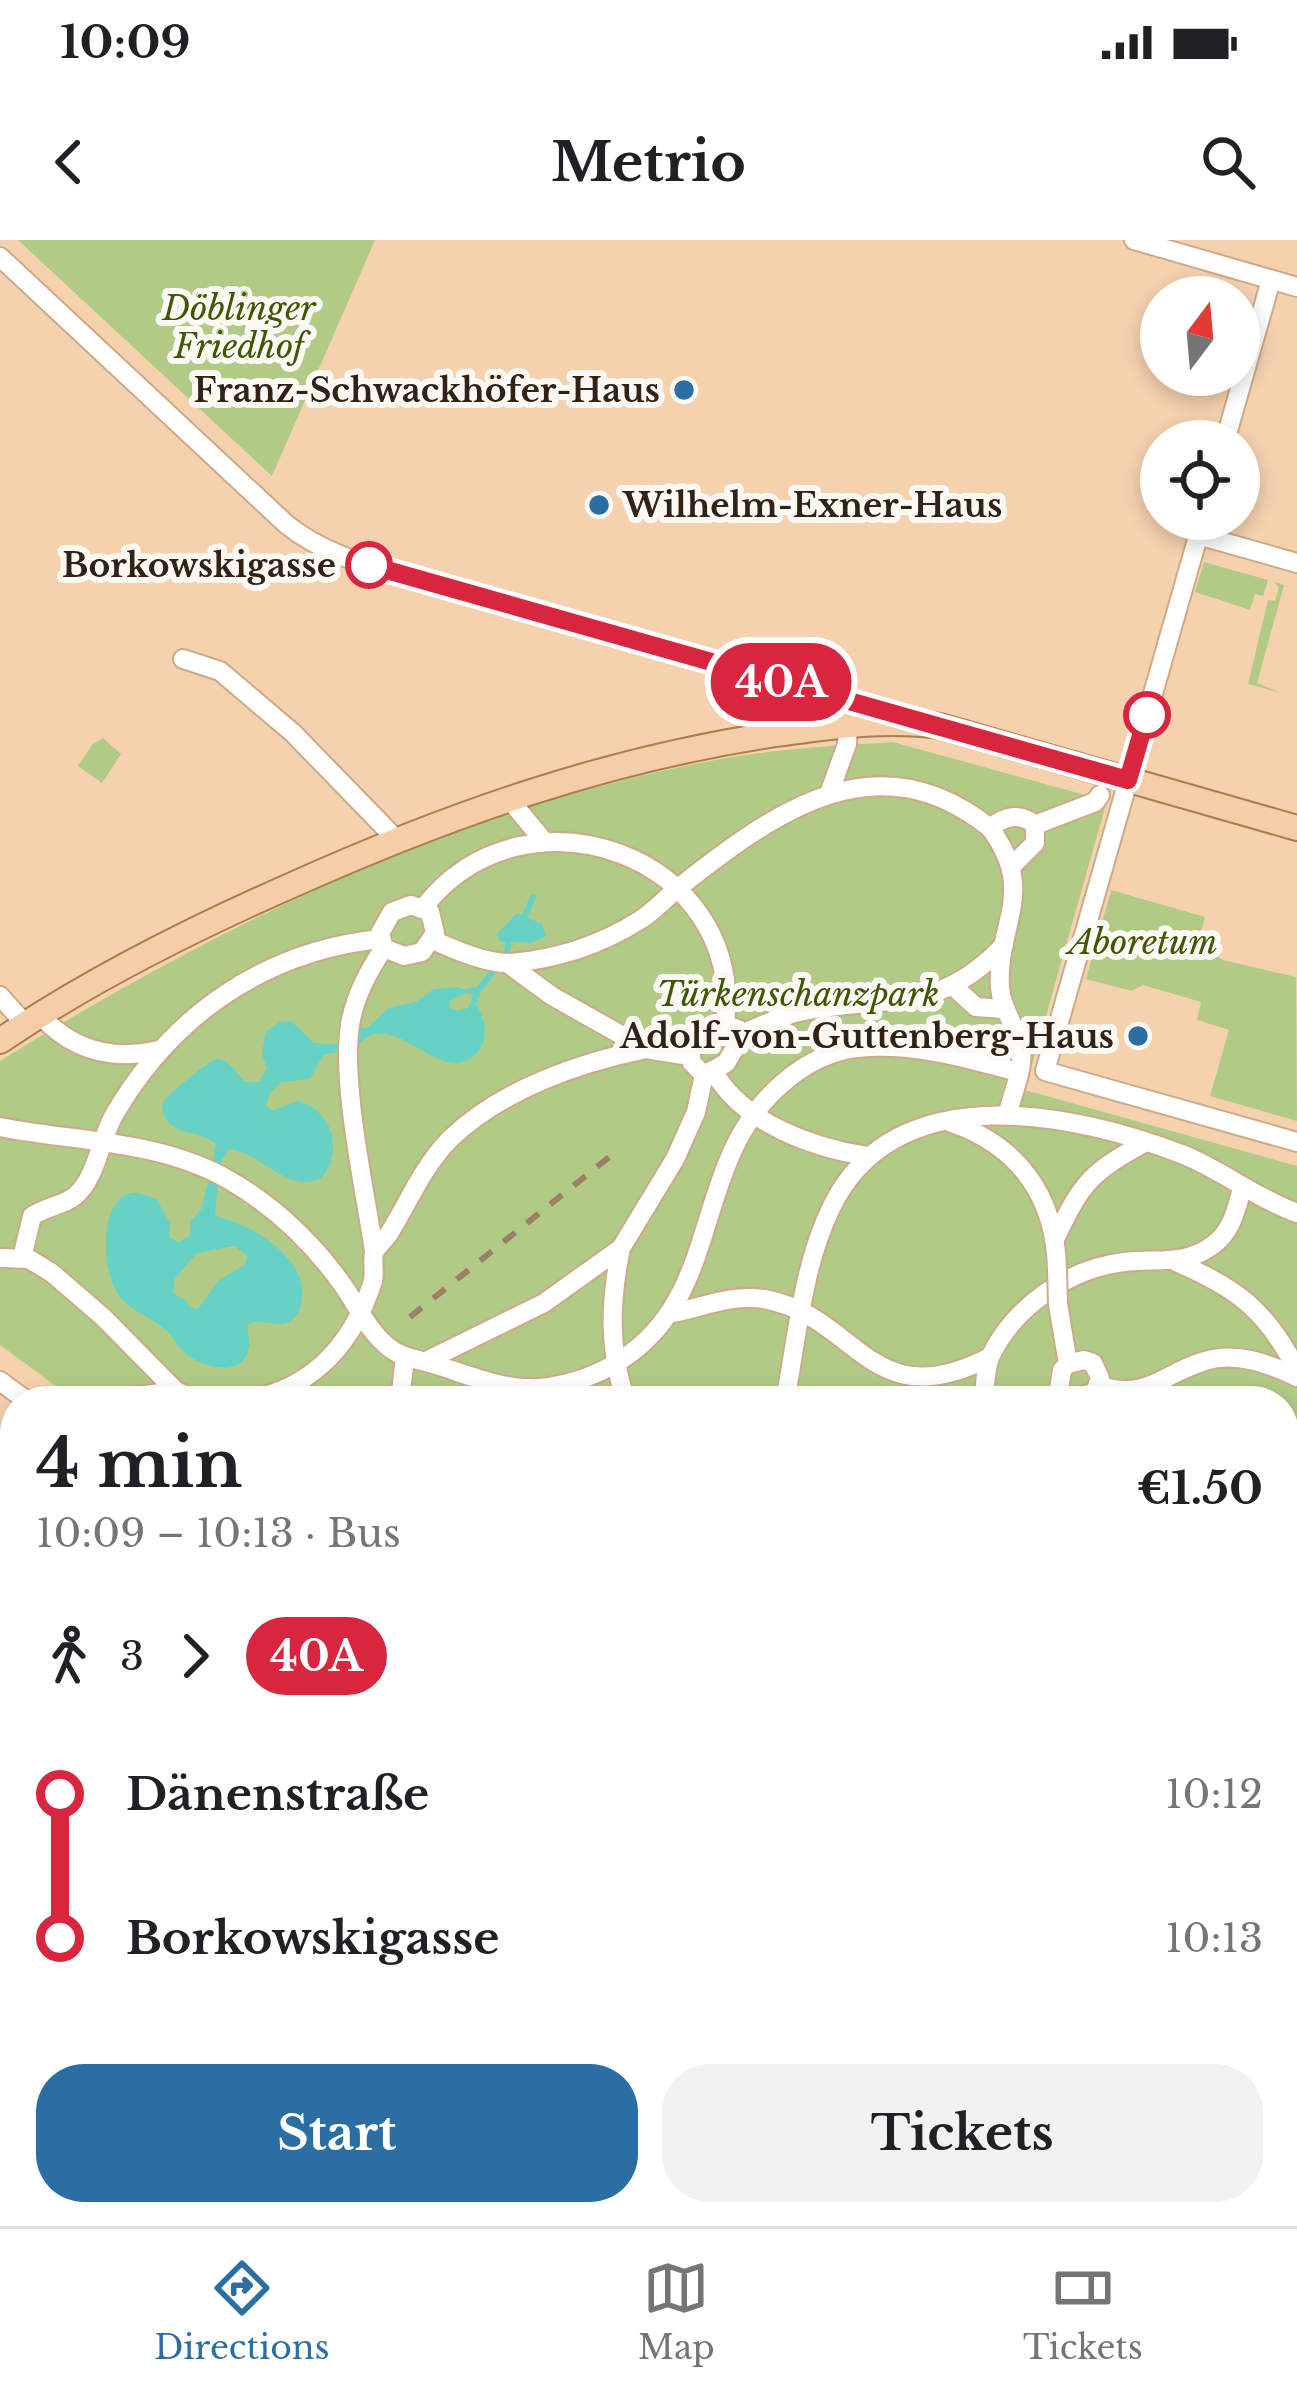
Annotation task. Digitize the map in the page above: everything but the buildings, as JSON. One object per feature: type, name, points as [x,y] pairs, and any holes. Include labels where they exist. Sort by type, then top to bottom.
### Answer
[{"type":"main road","points":[[0,1041],[233,911],[396,839],[644,758],[784,733],[902,722],[940,726],[1297,828]]},
{"type":"street","points":[[1134,240],[1297,287]]},
{"type":"street","points":[[0,257],[309,541],[417,580],[940,726]]},
{"type":"street","points":[[1231,420],[1271,280]]},
{"type":"street","points":[[1196,540],[1045,1071],[1297,1142]]},
{"type":"street","points":[[1235,540],[1297,563]]},
{"type":"street","points":[[183,659],[220,671],[248,694],[334,772],[396,839]]},
{"type":"street","points":[[782,682],[784,733]]},
{"type":"street","points":[[830,791],[847,744],[848,725]]},
{"type":"street","points":[[507,963],[572,952],[643,919],[677,888],[776,819],[830,791],[875,785],[914,788],[948,800],[990,828],[1012,866],[1013,902],[1000,986],[1003,1009],[1019,1043],[1009,1113]]},
{"type":"street","points":[[990,828],[1007,817],[1019,816],[1034,824],[1095,802],[1100,795]]},
{"type":"street","points":[[509,799],[543,840]]},
{"type":"street","points":[[1012,866],[1035,843],[1034,824]]},
{"type":"street","points":[[424,907],[443,885],[488,859],[543,840],[581,842],[622,854],[677,888],[699,914],[718,955],[734,1052],[710,1073],[674,1159],[621,1248],[611,1304],[614,1366],[621,1386]]},
{"type":"street","points":[[292,1386],[328,1362],[360,1312],[373,1280],[374,1251],[349,1029],[382,944],[382,926],[392,912],[411,905],[424,907],[433,919],[433,940]]},
{"type":"street","points":[[433,940],[507,963],[552,996],[646,1049],[690,1056],[728,1092],[802,1140],[867,1156]]},
{"type":"street","points":[[22,1258],[32,1216],[79,1193],[101,1141],[158,1050],[230,988],[262,970],[340,944],[382,944],[414,955],[433,940]]},
{"type":"street","points":[[690,1056],[703,1030],[733,1028],[795,1012],[881,1004],[954,987],[1004,945]]},
{"type":"street","points":[[954,987],[976,1006],[1003,1009]]},
{"type":"street","points":[[0,996],[33,1020],[90,1049],[124,1056],[158,1050]]},
{"type":"street","points":[[543,1386],[583,1379],[614,1366],[649,1340],[673,1313],[721,1174],[754,1111],[797,1070],[852,1048],[918,1049],[1018,1072]]},
{"type":"street","points":[[374,1251],[437,1154],[476,1118],[578,1066],[646,1049]]},
{"type":"street","points":[[788,1386],[826,1219],[867,1156],[911,1133],[1009,1113],[1067,1119],[1202,1162],[1242,1189],[1297,1213]]},
{"type":"street","points":[[947,1122],[987,1137],[1023,1166],[1039,1192],[1056,1237],[1058,1304],[1068,1364]]},
{"type":"street","points":[[0,1127],[163,1153],[214,1173],[294,1227],[327,1263],[376,1335],[405,1358],[503,1386]]},
{"type":"street","points":[[1056,1237],[1091,1175],[1146,1142]]},
{"type":"street","points":[[986,1386],[990,1357],[1019,1317],[1072,1277],[1107,1264],[1177,1262],[1196,1256],[1225,1234],[1242,1189]]},
{"type":"street","points":[[426,1361],[544,1304],[621,1248]]},
{"type":"street","points":[[0,1258],[35,1262],[69,1288],[171,1386]]},
{"type":"street","points":[[1177,1262],[1217,1279],[1256,1308],[1278,1334],[1297,1374]]},
{"type":"street","points":[[673,1313],[748,1298],[767,1300],[802,1314],[873,1362],[911,1377],[943,1376],[990,1357]]},
{"type":"street","points":[[1155,1386],[1203,1361],[1230,1357],[1297,1374]]},
{"type":"street","points":[[402,1386],[405,1358]]},
{"type":"street","points":[[1059,1386],[1068,1364],[1093,1363],[1099,1386]]},
{"type":"green space","name":"Döblinger Friedhof","points":[[18,240],[375,240],[272,476]]},
{"type":"green space","points":[[1204,562],[1268,580],[1263,596],[1255,594],[1250,610],[1195,592]]},
{"type":"green space","points":[[1274,582],[1284,585],[1257,683],[1281,693],[1248,684],[1268,600],[1275,601],[1279,587]]},
{"type":"green space","points":[[103,738],[121,754],[102,783],[78,766]]},
{"type":"green space","name":"Türkenschanzpark","points":[[893,742],[1107,801],[1025,1090],[1297,1166],[1297,1386],[56,1386],[0,1345],[0,1061],[173,960],[355,872],[448,835],[640,776],[738,756]]},
{"type":"green space","name":"Aboretum","points":[[1111,890],[1205,917],[1201,932],[1215,936],[1211,953],[1223,960],[1296,977],[1297,1121],[1210,1096],[1229,1030],[1197,1020],[1201,1002],[1143,985],[1132,991],[1086,979]]},
{"type":"water","points":[[517,913],[542,924],[546,936],[532,943],[499,941],[497,934]]},
{"type":"water","points":[[434,989],[469,991],[450,1001],[449,1007],[458,1011],[477,1005],[485,1028],[479,1050],[469,1060],[446,1061],[386,1034],[368,1037],[356,1050],[353,1028],[367,1028],[389,1008],[416,1002]]},
{"type":"water","points":[[291,1021],[314,1043],[340,1045],[342,1051],[323,1055],[310,1079],[281,1082],[266,1106],[273,1110],[298,1101],[310,1106],[327,1123],[332,1157],[320,1179],[308,1182],[285,1177],[241,1152],[229,1149],[222,1160],[215,1212],[259,1234],[285,1255],[301,1280],[302,1294],[299,1311],[288,1322],[248,1324],[249,1348],[244,1360],[219,1367],[191,1358],[168,1332],[118,1294],[106,1254],[109,1218],[125,1195],[139,1193],[157,1200],[170,1223],[169,1237],[179,1242],[190,1235],[191,1221],[202,1208],[216,1145],[171,1125],[163,1112],[164,1101],[216,1059],[229,1064],[246,1082],[259,1082],[267,1068],[262,1054],[266,1032]],"holes":[[[234,1246],[247,1255],[245,1265],[219,1280],[198,1309],[173,1294],[175,1278],[197,1253]]]},
{"type":"waterway","points":[[525,916],[533,897]]},
{"type":"waterway","points":[[507,953],[508,943]]},
{"type":"waterway","points":[[469,991],[478,990],[496,968]]},
{"type":"waterway","points":[[472,1007],[478,990]]},
{"type":"railway","points":[[410,1317],[613,1154]]},
{"type":"bus line","name":"40A","points":[[369,565],[1128,780],[1147,715]]},
{"type":"place","name":"Franz-Schwackhöfer-Haus","points":[[684,390]]},
{"type":"place","name":"Wilhelm-Exner-Haus","points":[[599,505]]},
{"type":"place","name":"Borkowskigasse","points":[[369,565]]},
{"type":"place","name":"Adolf-von-Guttenberg-Haus","points":[[1138,1036]]}]
